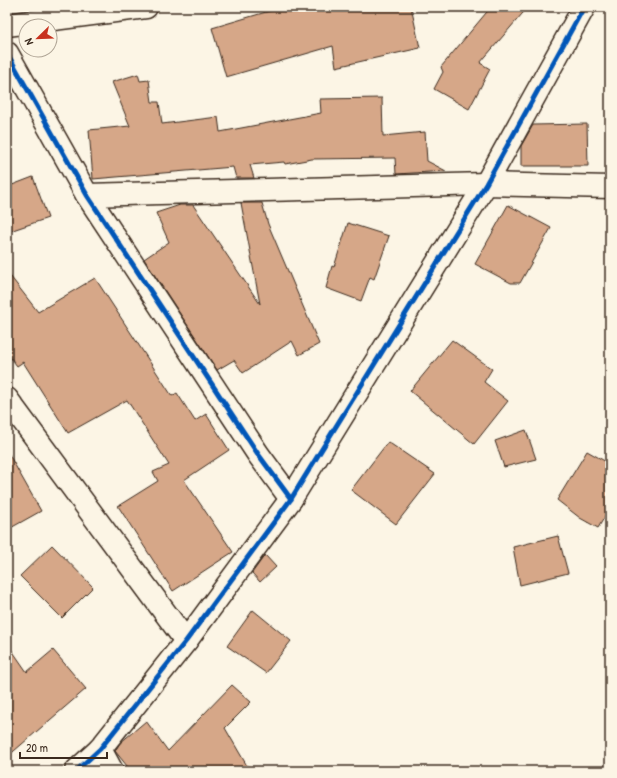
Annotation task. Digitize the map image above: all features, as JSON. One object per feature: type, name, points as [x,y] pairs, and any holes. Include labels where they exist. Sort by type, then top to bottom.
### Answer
[{"type":"street","points":[[7,24],[146,7]]},
{"type":"street","points":[[76,771],[100,749],[186,641],[291,499],[486,184],[584,7]]},
{"type":"street","points":[[7,53],[87,195],[258,454],[291,499]]},
{"type":"street","points":[[87,195],[486,184],[610,187]]},
{"type":"street","points":[[7,399],[186,641]]},
{"type":"street","points":[[100,749],[112,771]]},
{"type":"building","points":[[283,7],[411,7],[420,48],[336,67],[333,46],[226,77],[212,28]]},
{"type":"building","points":[[491,7],[528,7],[480,63],[490,69],[469,109],[434,89],[443,72],[441,67]]},
{"type":"building","points":[[138,74],[140,81],[149,80],[152,102],[159,102],[162,124],[218,117],[220,132],[321,113],[320,99],[382,98],[383,136],[425,132],[427,161],[446,171],[396,174],[395,158],[312,159],[285,164],[284,162],[250,165],[254,178],[236,178],[233,167],[93,179],[89,130],[130,126],[112,82]]},
{"type":"building","points":[[587,124],[588,166],[521,166],[521,146],[533,125]]},
{"type":"building","points":[[33,177],[48,218],[7,232],[7,187]]},
{"type":"building","points":[[241,203],[262,203],[268,224],[319,344],[299,355],[292,341],[243,373],[234,360],[217,370],[144,259],[169,242],[156,213],[180,205],[193,205],[260,304]]},
{"type":"building","points":[[508,205],[551,228],[520,283],[511,283],[475,264]]},
{"type":"building","points":[[348,223],[389,236],[374,279],[370,277],[361,301],[326,288],[332,266],[334,267]]},
{"type":"building","points":[[7,272],[38,312],[95,278],[172,396],[177,393],[195,421],[206,414],[229,450],[184,480],[233,552],[173,591],[118,506],[158,481],[153,472],[169,465],[127,400],[68,433],[23,362],[17,366],[7,353]]},
{"type":"building","points":[[452,340],[492,369],[484,382],[508,401],[474,444],[410,391]]},
{"type":"building","points":[[526,430],[536,459],[504,467],[495,441]]},
{"type":"building","points":[[388,442],[435,474],[396,524],[351,490]]},
{"type":"building","points":[[7,451],[41,511],[7,530]]},
{"type":"building","points":[[587,451],[610,464],[610,508],[598,528],[580,518],[557,500]]},
{"type":"building","points":[[558,536],[568,573],[520,585],[513,547]]},
{"type":"building","points":[[52,545],[93,587],[62,618],[20,576]]},
{"type":"building","points":[[265,555],[276,567],[260,582],[252,573]]},
{"type":"building","points":[[253,610],[291,641],[266,673],[227,646]]},
{"type":"building","points":[[7,643],[27,672],[53,650],[86,689],[7,757]]},
{"type":"building","points":[[232,685],[251,702],[225,728],[250,771],[131,771],[115,751],[120,743],[146,721],[168,751]]},
{"type":"cycle path","points":[[76,771],[100,749],[186,641],[291,499],[486,184],[584,7]]},
{"type":"cycle path","points":[[7,53],[87,195],[258,454],[291,499]]}]
